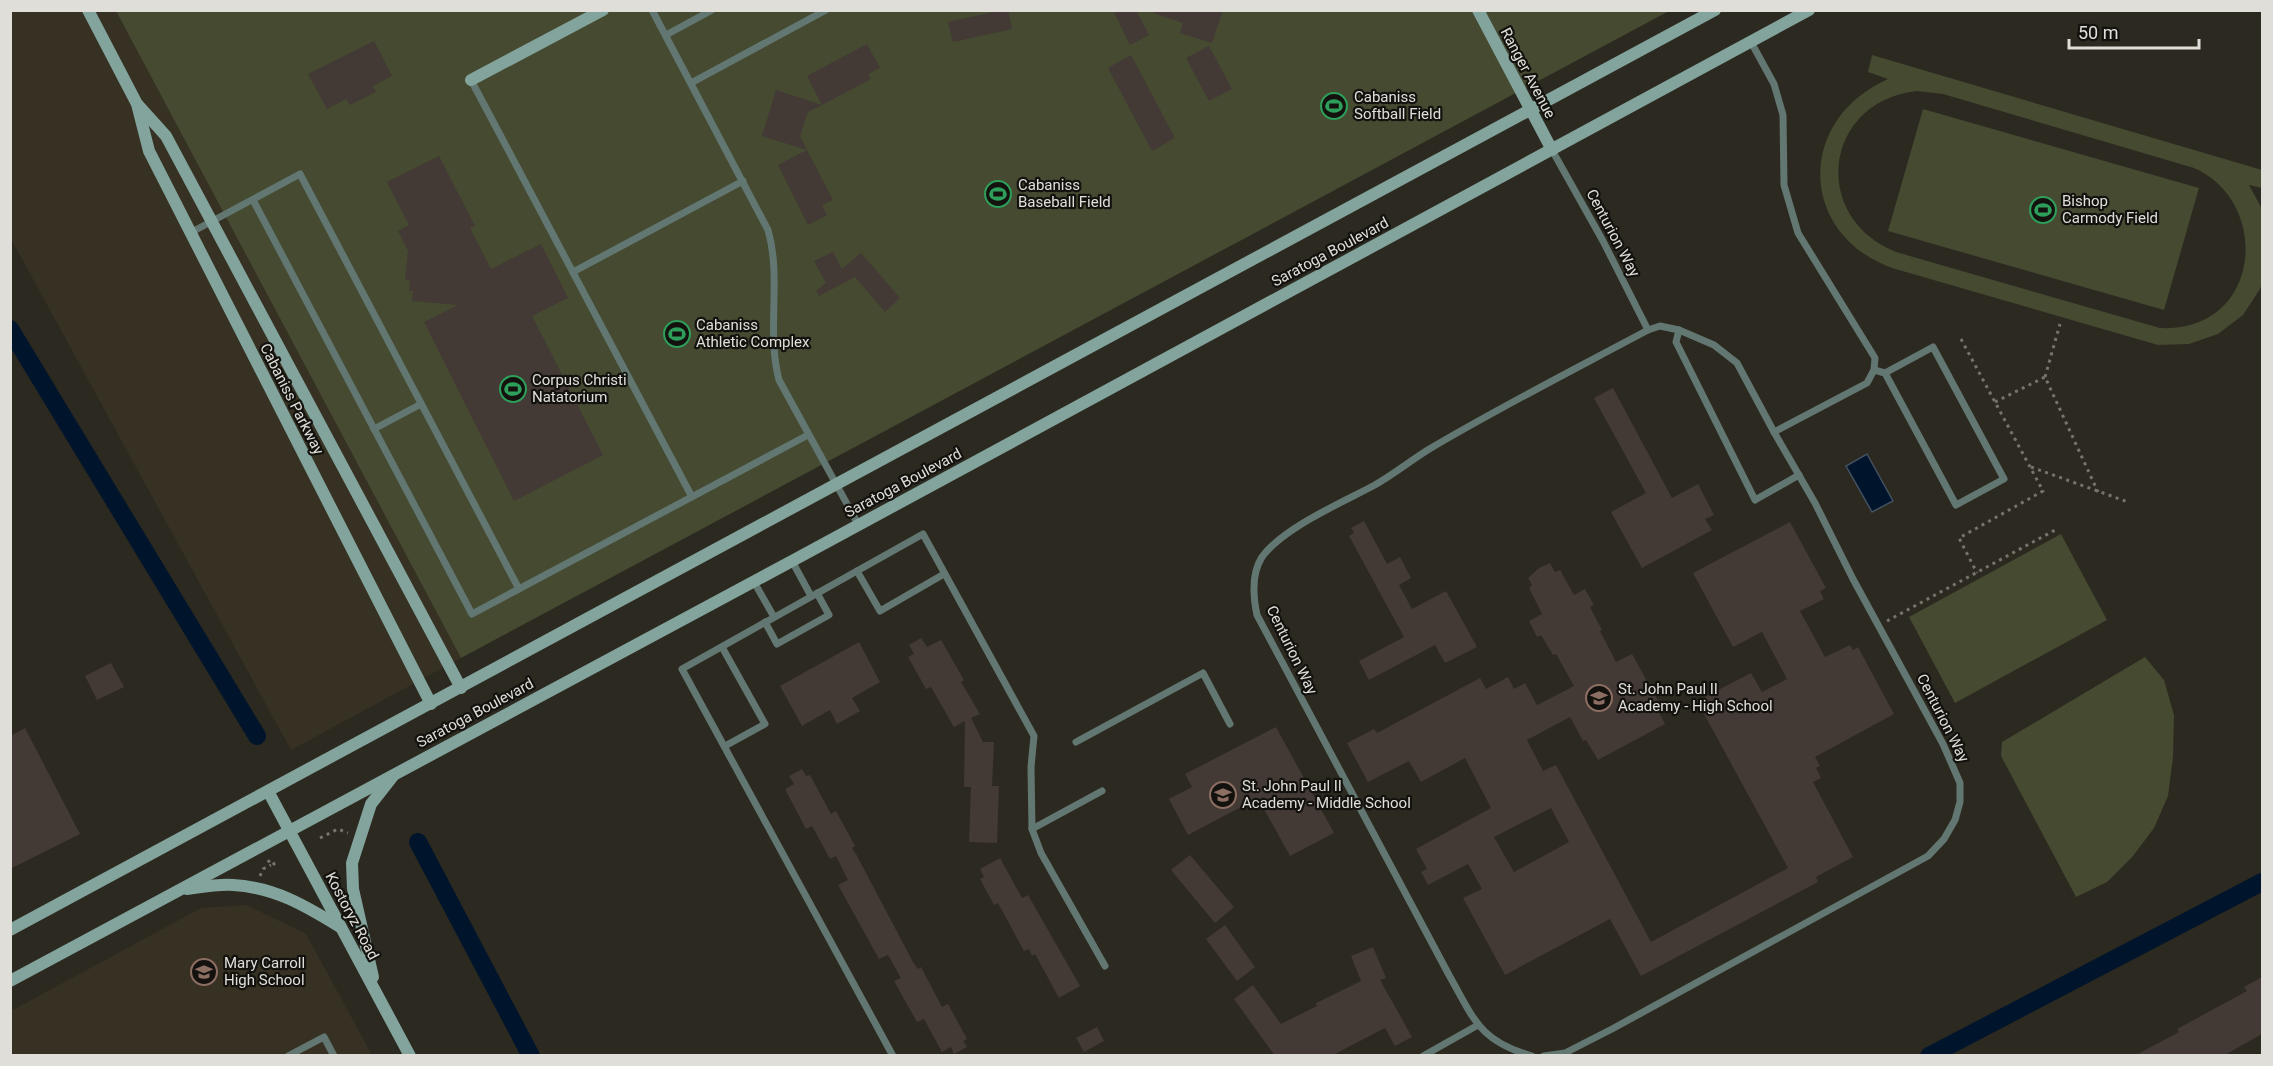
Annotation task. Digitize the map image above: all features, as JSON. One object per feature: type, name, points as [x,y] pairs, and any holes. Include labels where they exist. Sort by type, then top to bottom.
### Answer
[{"type":"main road","name":"Cabaniss Parkway","points":[[88,10],[137,104],[149,151],[431,704]]},
{"type":"main road","points":[[471,80],[603,10]]},
{"type":"main road","name":"Ranger Avenue","points":[[1478,10],[1552,150]]},
{"type":"main road","name":"Saratoga Boulevard","points":[[10,930],[1715,10]]},
{"type":"main road","name":"Saratoga Boulevard","points":[[10,981],[754,582],[1809,10]]},
{"type":"main road","name":"Cabaniss Parkway","points":[[137,104],[166,136],[461,688]]},
{"type":"main road","points":[[376,993],[353,889],[352,863],[371,804],[396,772]]},
{"type":"main road","name":"Kostoryz Road","points":[[268,791],[410,1056]]},
{"type":"main road","points":[[180,889],[232,885],[261,888],[302,904],[340,927]]},
{"type":"lane","points":[[652,10],[764,221],[771,240],[776,370],[782,388],[858,524]]},
{"type":"lane","points":[[666,35],[712,10]]},
{"type":"lane","points":[[691,83],[826,10]]},
{"type":"lane","points":[[1751,42],[1774,84],[1783,115],[1784,185],[1798,233],[1875,358],[1874,370],[1867,383],[1774,432]]},
{"type":"lane","points":[[471,80],[692,497]]},
{"type":"lane","name":"Centurion Way","points":[[1552,150],[1603,241],[1648,330]]},
{"type":"lane","points":[[190,233],[300,174],[519,589]]},
{"type":"lane","points":[[573,272],[743,181]]},
{"type":"lane","points":[[253,200],[472,614],[808,435]]},
{"type":"lane","name":"Centurion Way","points":[[1532,1056],[1509,1050],[1490,1038],[1478,1025],[1449,975],[1257,615],[1253,594],[1256,574],[1262,558],[1282,537],[1376,484],[1428,450],[1505,405],[1648,330],[1660,326],[1679,330],[1714,345],[1737,363],[1943,744],[1960,783],[1960,802],[1955,820],[1944,839],[1928,856],[1612,1029],[1565,1053],[1544,1056]]},
{"type":"lane","points":[[1679,330],[1676,342],[1755,500],[1799,476]]},
{"type":"lane","points":[[1874,370],[1885,373],[1933,347],[2004,479],[1956,505],[1885,373]]},
{"type":"lane","points":[[374,429],[421,404]]},
{"type":"lane","points":[[893,1056],[682,669],[923,534],[1035,736],[1031,767],[1032,829],[1041,853],[1105,966]]},
{"type":"lane","points":[[765,622],[777,644],[829,615],[792,561]]},
{"type":"lane","points":[[857,571],[880,611],[944,574]]},
{"type":"lane","points":[[754,582],[774,617]]},
{"type":"lane","points":[[722,646],[765,724],[725,747]]},
{"type":"lane","points":[[1076,742],[1203,673],[1230,724]]},
{"type":"lane","points":[[1032,829],[1102,790]]},
{"type":"lane","points":[[1423,1056],[1478,1025]]},
{"type":"lane","points":[[288,1056],[324,1037],[334,1056]]},
{"type":"path","points":[[2060,324],[2045,377],[2098,492]]},
{"type":"path","points":[[1995,402],[2045,377]]},
{"type":"path","points":[[2030,467],[2128,502]]},
{"type":"path","points":[[1878,626],[2057,529]]},
{"type":"path","points":[[320,838],[325,833],[338,829],[349,833]]},
{"type":"path","points":[[268,860],[271,865]]},
{"type":"path","points":[[259,880],[263,869],[276,863]]},
{"type":"shaded area","points":[[10,11],[116,11],[461,658],[291,750],[11,239]]},
{"type":"shaded area","name":"Mary Carroll High School","points":[[247,905],[306,934],[372,1055],[11,1056],[11,1011],[201,908]]},
{"type":"green space","name":"Cabaniss Athletic Complex","points":[[116,11],[1669,11],[461,658]]},
{"type":"green space","points":[[1872,55],[2262,170],[2262,188],[2249,185],[2262,209],[2262,283],[2260,289],[2243,315],[2218,334],[2189,344],[2158,345],[1892,268],[1861,251],[1838,229],[1825,203],[1820,175],[1824,147],[1837,120],[1858,97],[1888,79],[1868,72]],"holes":[[[1917,91],[1943,94],[2194,168],[2219,185],[2236,208],[2245,235],[2244,263],[2236,289],[2219,310],[2194,324],[2160,328],[1896,252],[1868,235],[1850,213],[1840,188],[1839,162],[1847,137],[1862,115],[1886,99]]]},
{"type":"green space","name":"Bishop Carmody Field","points":[[1923,109],[2199,188],[2164,310],[1888,231]]},
{"type":"green space","points":[[2061,534],[2107,620],[1955,703],[1909,617]]},
{"type":"green space","points":[[2145,657],[2164,680],[2174,715],[2173,757],[2168,796],[2154,828],[2133,856],[2107,882],[2076,897],[2001,756],[2002,742]]},
{"type":"water","points":[[1867,454],[1893,501],[1872,512],[1846,466]]},
{"type":"building","points":[[1008,10],[1012,29],[953,42],[948,22]]},
{"type":"building","points":[[1113,10],[1136,10],[1149,35],[1130,45]]},
{"type":"building","points":[[1154,10],[1223,10],[1212,43],[1180,33],[1183,23],[1153,13]]},
{"type":"building","points":[[374,41],[392,76],[373,86],[376,92],[350,105],[346,99],[327,109],[308,74]]},
{"type":"building","points":[[867,44],[880,68],[868,74],[871,79],[822,105],[807,76]]},
{"type":"building","points":[[1209,46],[1232,89],[1209,101],[1186,58]]},
{"type":"building","points":[[1131,55],[1175,138],[1152,151],[1108,68]]},
{"type":"building","points":[[776,90],[822,105],[808,112],[800,136],[807,150],[762,136]]},
{"type":"building","points":[[807,150],[833,200],[822,205],[827,215],[808,225],[778,165]]},
{"type":"building","name":"Corpus Christi Natatorium","points":[[439,156],[475,226],[470,228],[491,269],[541,244],[568,298],[532,316],[603,455],[514,501],[424,322],[458,305],[412,301],[413,291],[409,291],[410,280],[405,279],[408,251],[398,231],[409,225],[387,182]]},
{"type":"building","points":[[833,252],[842,269],[861,253],[900,298],[885,312],[855,277],[819,296],[816,291],[826,283],[814,261]]},
{"type":"building","points":[[1613,388],[1672,498],[1698,484],[1714,515],[1705,519],[1712,530],[1642,568],[1611,512],[1646,493],[1594,398]]},
{"type":"building","points":[[1364,521],[1387,564],[1400,557],[1411,578],[1399,585],[1412,609],[1446,591],[1477,647],[1445,663],[1435,645],[1369,680],[1359,661],[1404,637],[1349,536],[1354,533],[1351,528]]},
{"type":"building","points":[[1790,522],[1826,588],[1820,591],[1824,599],[1800,611],[1825,657],[1850,645],[1853,650],[1858,647],[1894,714],[1815,757],[1820,766],[1816,768],[1821,778],[1813,782],[1853,857],[1816,877],[1818,882],[1641,976],[1610,919],[1505,975],[1463,898],[1482,889],[1468,864],[1428,885],[1421,872],[1427,869],[1416,849],[1491,808],[1465,758],[1421,782],[1409,761],[1368,782],[1347,743],[1374,729],[1377,733],[1480,678],[1486,689],[1508,677],[1514,689],[1525,683],[1537,705],[1574,686],[1556,654],[1553,655],[1541,635],[1537,637],[1529,621],[1542,614],[1529,588],[1532,585],[1528,578],[1539,568],[1550,563],[1555,572],[1560,570],[1574,595],[1585,589],[1594,605],[1590,607],[1602,630],[1600,631],[1616,662],[1632,654],[1658,701],[1654,703],[1665,724],[1598,760],[1586,740],[1583,741],[1570,717],[1527,740],[1543,771],[1556,765],[1651,942],[1788,868],[1697,701],[1751,673],[1762,692],[1787,679],[1762,632],[1733,647],[1693,573]],"holes":[[[1551,808],[1569,842],[1514,872],[1494,837]]]},
{"type":"building","points":[[921,638],[927,647],[941,640],[964,680],[961,682],[980,714],[971,718],[983,742],[994,742],[992,786],[999,786],[997,843],[969,842],[971,787],[964,787],[965,721],[954,727],[931,687],[926,689],[908,657],[914,654],[909,645]]},
{"type":"building","points":[[859,642],[880,682],[852,698],[860,711],[837,724],[830,710],[802,726],[780,686]]},
{"type":"building","points":[[111,663],[124,687],[97,700],[85,676]]},
{"type":"building","points":[[1276,727],[1334,833],[1290,856],[1258,798],[1188,835],[1169,799],[1192,787],[1185,774]]},
{"type":"building","points":[[25,728],[80,834],[10,869],[10,736]]},
{"type":"building","points":[[802,769],[806,776],[810,775],[831,814],[836,811],[855,846],[852,848],[913,962],[918,969],[921,967],[942,1007],[948,1004],[967,1039],[963,1041],[967,1047],[954,1054],[951,1047],[942,1052],[924,1019],[917,1022],[894,981],[901,978],[888,955],[879,959],[838,885],[848,880],[836,856],[830,859],[812,826],[806,829],[785,789],[794,784],[789,776]]},
{"type":"building","points":[[1190,855],[1234,907],[1215,923],[1171,870]]},
{"type":"building","points":[[1000,858],[1022,898],[1028,895],[1080,986],[1059,998],[1035,954],[1032,956],[1029,949],[1024,951],[998,903],[994,905],[980,879],[984,877],[980,869]]},
{"type":"building","points":[[1225,925],[1255,967],[1237,981],[1206,939]]},
{"type":"building","points":[[1373,947],[1386,978],[1380,980],[1412,1037],[1395,1046],[1385,1028],[1331,1056],[1275,1056],[1234,999],[1253,985],[1281,1024],[1317,1006],[1316,1003],[1361,981],[1351,956]]},
{"type":"building","points":[[2262,977],[2262,1034],[2223,1056],[2134,1056],[2179,1032],[2177,1029],[2247,991],[2244,987]]},
{"type":"building","points":[[1097,1027],[1104,1041],[1084,1052],[1076,1038]]},
{"type":"waterway","points":[[10,329],[257,736]]},
{"type":"waterway","points":[[418,842],[531,1056]]},
{"type":"waterway","points":[[1929,1056],[2262,882]]},
{"type":"place","name":"Cabaniss Softball Field","points":[[1334,106]]},
{"type":"place","name":"Cabaniss Baseball Field","points":[[998,194]]},
{"type":"place","name":"Bishop Carmody Field","points":[[2043,210]]},
{"type":"place","name":"Cabaniss Athletic Complex","points":[[677,334]]},
{"type":"place","name":"Corpus Christi Natatorium","points":[[513,389]]},
{"type":"place","name":"St. John Paul II Academy - High School","points":[[1599,698]]},
{"type":"place","name":"St. John Paul II Academy - Middle School","points":[[1223,795]]},
{"type":"place","name":"Mary Carroll High School","points":[[204,972]]}]
